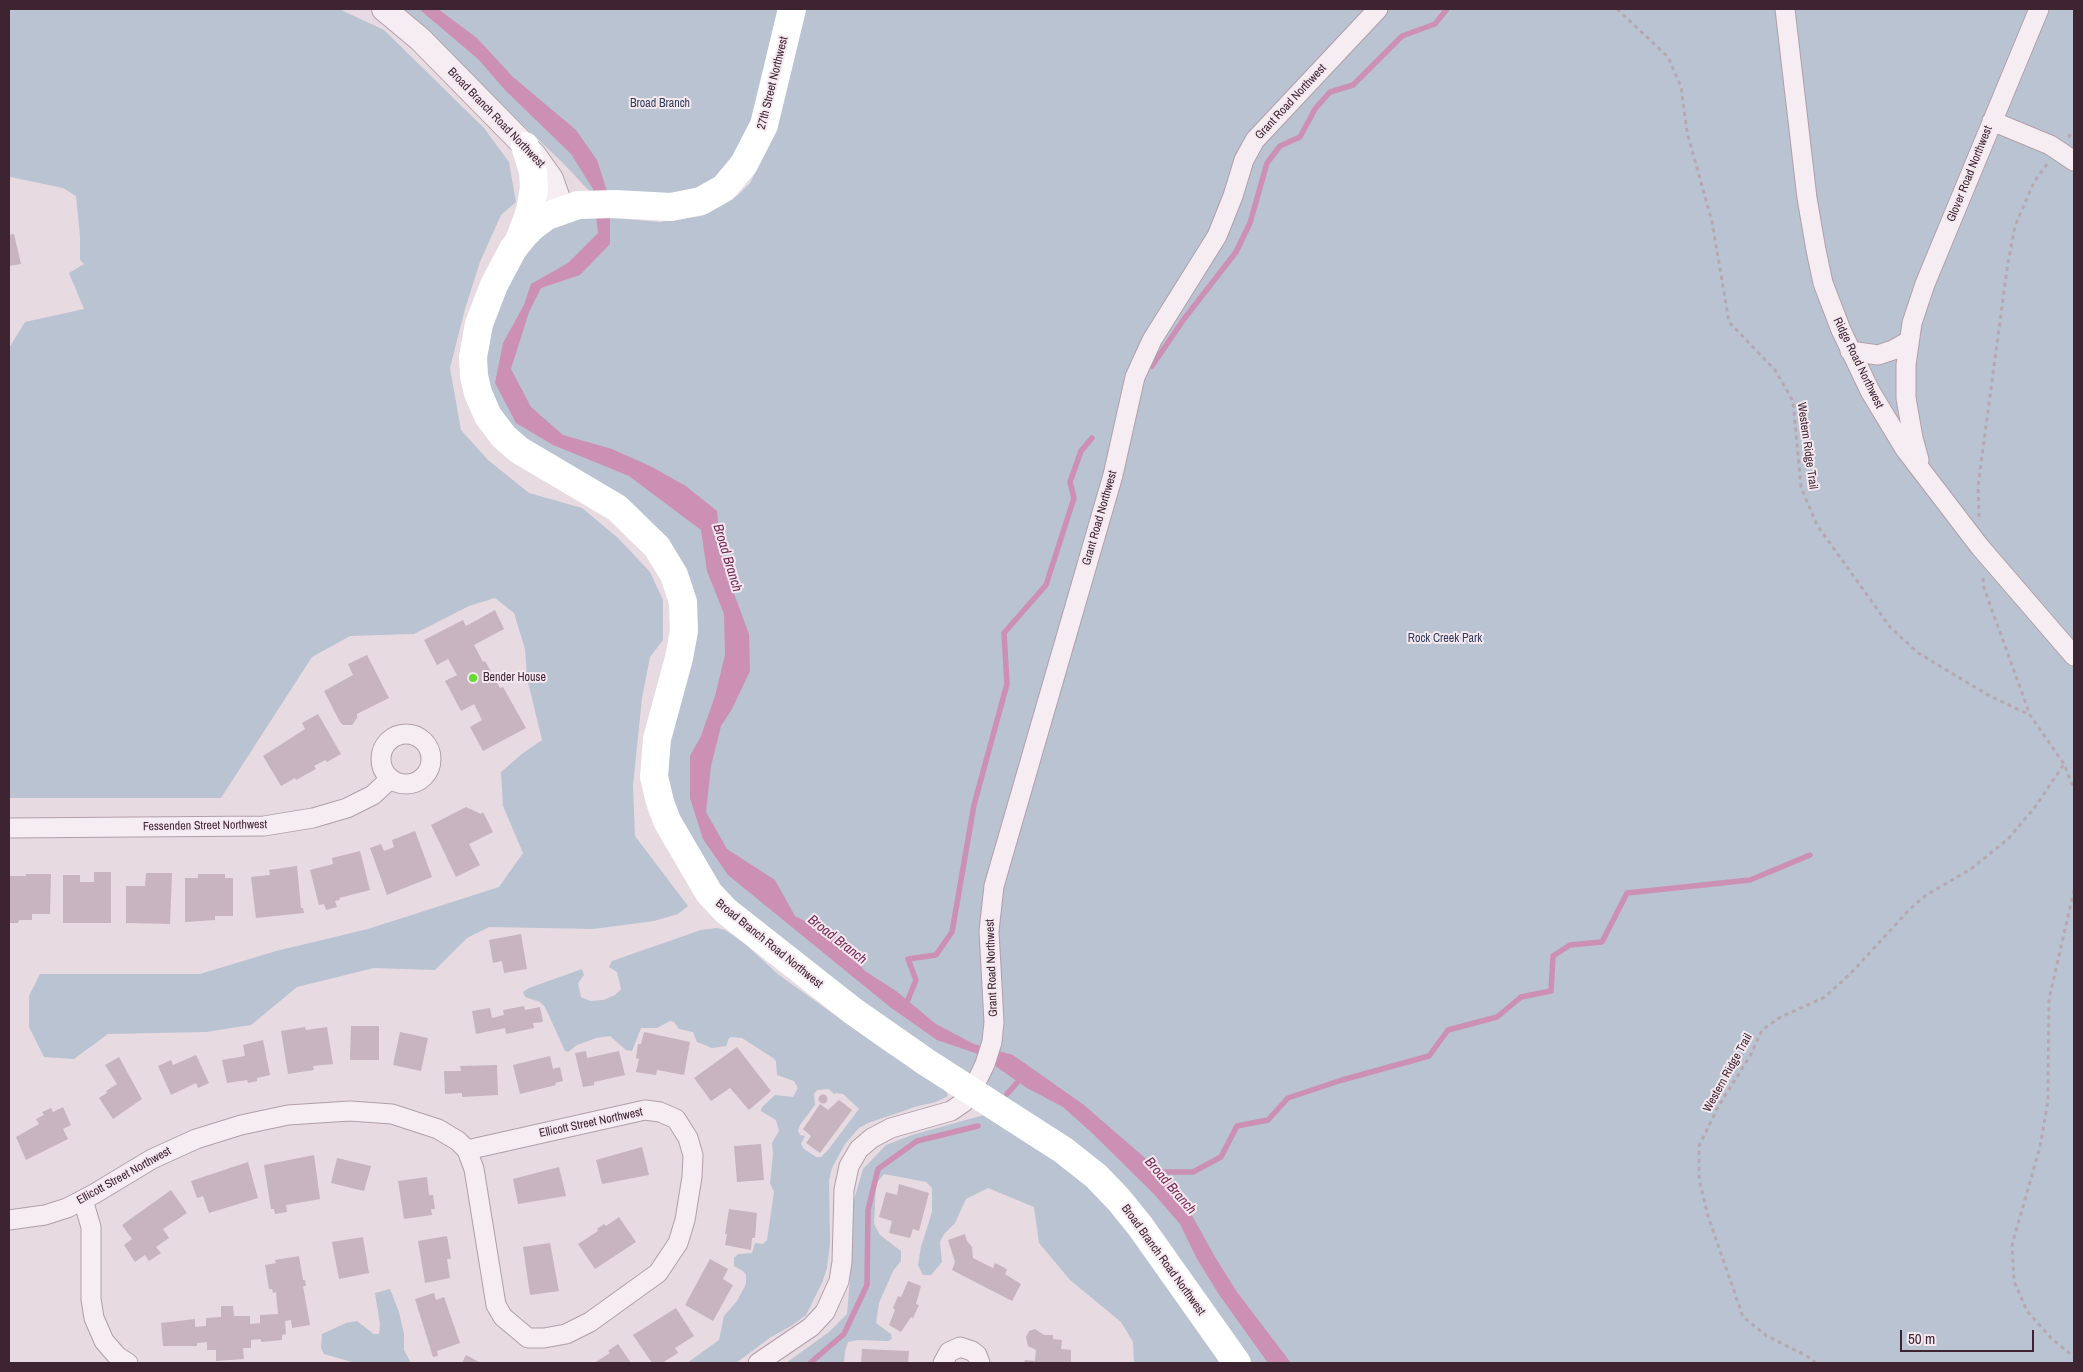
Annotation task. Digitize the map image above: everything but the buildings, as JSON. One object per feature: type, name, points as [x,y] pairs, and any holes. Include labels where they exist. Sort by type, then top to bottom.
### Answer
[{"type":"main road","name":"27th Street Northwest","points":[[562,210],[578,205],[604,204],[656,208],[686,205],[709,198],[731,182],[752,152],[764,125],[792,9]]},
{"type":"main road","points":[[519,242],[530,211],[534,188],[533,172],[525,146]]},
{"type":"main road","name":"Broad Branch Road Northwest","points":[[562,210],[536,223],[519,242],[494,285],[478,324],[473,357],[474,376],[478,393],[488,416],[504,437],[519,450],[617,508],[657,547],[674,575],[683,602],[684,631],[679,658],[657,740],[654,767],[657,792],[667,821],[703,884],[726,911],[839,1001],[906,1049],[1062,1150],[1108,1188],[1140,1226],[1237,1363]]},
{"type":"street","name":"Broad Branch Road Northwest","points":[[384,9],[420,39],[525,146],[546,171],[562,210]]},
{"type":"street","name":"Grant Road Northwest","points":[[972,1092],[985,1064],[992,1042],[994,1002],[989,931],[994,886],[1113,475],[1135,376],[1149,345],[1217,236],[1231,203],[1244,160],[1255,140],[1378,9]]},
{"type":"street","name":"Ridge Road Northwest","points":[[1785,9],[1807,198],[1816,250],[1828,299],[1850,351],[1885,418],[1922,471],[1980,546],[2074,656]]},
{"type":"street","name":"Glover Road Northwest","points":[[1922,471],[1907,406],[1906,365],[1908,341],[1920,295],[2038,9]]},
{"type":"street","points":[[1992,121],[2050,145],[2074,161]]},
{"type":"street","points":[[1850,351],[1878,354],[1894,350],[1908,341]]},
{"type":"street","name":"Fessenden Street Northwest","points":[[9,828],[264,826],[313,818],[347,808],[373,795],[390,779]]},
{"type":"street","points":[[758,1363],[811,1326],[826,1312],[839,1280],[842,1262],[844,1200],[849,1166],[859,1149],[872,1138],[891,1128],[951,1111],[964,1102],[972,1092]]},
{"type":"street","name":"Ellicott Street Northwest","points":[[9,1220],[45,1215],[84,1200],[126,1174],[174,1148],[218,1132],[288,1115],[350,1111],[392,1114],[438,1129],[458,1141],[467,1150],[474,1169],[496,1304],[503,1317],[528,1338],[544,1338],[566,1334],[590,1322],[658,1273],[678,1243],[686,1220],[693,1155],[688,1138],[676,1119],[660,1112],[645,1110],[467,1150]]},
{"type":"street","points":[[84,1200],[91,1227],[91,1299],[94,1318],[104,1341],[117,1356],[128,1363]]},
{"type":"street","points":[[943,1363],[949,1352],[960,1347],[972,1350],[980,1363]]},
{"type":"path","name":"Western Ridge Trail","points":[[1617,9],[1668,57],[1682,87],[1687,132],[1712,222],[1729,322],[1775,370],[1793,400],[1802,487],[1817,525],[1890,627],[1918,652],[1990,696],[2030,715]]},
{"type":"path","points":[[1979,522],[1978,486],[2007,269],[2015,226],[2034,182],[2048,163]]},
{"type":"path","points":[[1982,572],[1984,588],[2030,715],[2064,764],[2074,788]]},
{"type":"path","name":"Western Ridge Trail","points":[[1816,1363],[1807,1356],[1767,1336],[1743,1317],[1728,1279],[1708,1216],[1699,1179],[1699,1146],[1718,1108],[1750,1056],[1762,1030],[1779,1018],[1825,997],[1852,972],[1909,910],[1926,895],[1971,869],[2008,840],[2035,807],[2064,764]]},
{"type":"path","points":[[2074,890],[2049,999],[2048,1100],[2040,1147],[2012,1245],[2014,1281],[2027,1311],[2051,1338],[2074,1357]]},
{"type":"green space","points":[[9,9],[339,9],[384,30],[484,128],[509,162],[516,202],[501,215],[480,262],[465,309],[450,368],[461,430],[488,460],[529,493],[582,508],[618,538],[650,572],[663,600],[663,640],[650,657],[642,698],[633,785],[635,836],[688,906],[678,914],[654,921],[593,929],[489,927],[467,938],[435,970],[374,968],[297,987],[251,1025],[206,1032],[108,1034],[74,1059],[44,1057],[29,1027],[29,996],[40,974],[200,974],[276,951],[368,929],[499,887],[523,853],[503,806],[501,772],[542,740],[527,678],[525,649],[514,613],[495,598],[469,606],[414,634],[350,636],[312,657],[221,798],[9,798],[9,348],[25,322],[84,309],[69,273],[84,264],[80,260],[76,196],[63,188],[10,177],[9,174]]},
{"type":"green space","name":"Broad Branch","points":[[402,9],[787,9],[771,89],[728,178],[676,201],[590,192],[564,164],[448,54],[418,21]]},
{"type":"green space","name":"Rock Creek Park","points":[[805,9],[2074,9],[2074,1363],[1246,1363],[1105,1171],[839,994],[720,891],[673,813],[661,749],[682,686],[661,539],[514,437],[488,397],[486,328],[522,257],[553,226],[581,215],[659,222],[702,216],[738,195],[750,183],[772,140]]},
{"type":"green space","points":[[717,928],[725,930],[745,944],[779,975],[882,1049],[946,1091],[948,1096],[936,1102],[868,1123],[859,1128],[845,1144],[832,1168],[829,1180],[830,1244],[827,1268],[822,1283],[806,1315],[771,1337],[736,1363],[687,1363],[719,1340],[724,1316],[737,1301],[746,1284],[746,1275],[734,1266],[734,1258],[738,1254],[752,1253],[755,1243],[763,1244],[767,1240],[774,1192],[770,1183],[773,1154],[772,1143],[779,1131],[776,1120],[761,1111],[762,1107],[775,1095],[793,1097],[798,1088],[794,1081],[777,1075],[776,1061],[742,1038],[729,1038],[726,1046],[712,1048],[697,1042],[693,1032],[679,1029],[674,1022],[670,1021],[657,1028],[641,1028],[632,1051],[626,1050],[610,1036],[596,1038],[577,1045],[568,1052],[565,1051],[545,1007],[540,1002],[525,997],[523,992],[529,988],[582,969],[584,975],[578,983],[581,997],[590,1001],[603,1000],[615,995],[621,989],[617,972],[609,967],[612,961],[701,930]],"holes":[[[829,1089],[834,1094],[843,1094],[859,1109],[828,1150],[821,1157],[816,1157],[804,1149],[801,1144],[805,1136],[800,1135],[798,1131],[800,1125],[815,1105],[814,1094],[817,1090]]]},
{"type":"green space","points":[[984,1115],[1076,1174],[1128,1227],[1224,1363],[1134,1363],[1133,1342],[1121,1322],[1070,1280],[1039,1243],[1034,1207],[988,1188],[966,1199],[955,1223],[944,1234],[940,1242],[942,1262],[931,1275],[923,1275],[918,1265],[921,1247],[932,1212],[932,1188],[926,1182],[884,1174],[876,1184],[874,1224],[880,1235],[901,1251],[901,1261],[893,1271],[879,1303],[876,1323],[891,1334],[892,1339],[888,1341],[858,1340],[848,1342],[844,1363],[786,1363],[829,1332],[847,1314],[852,1256],[853,1203],[863,1169],[886,1145],[912,1135]]},
{"type":"green space","points":[[390,1289],[399,1312],[404,1334],[404,1350],[411,1363],[355,1363],[324,1354],[321,1348],[322,1334],[346,1323],[357,1321],[374,1334],[379,1334],[380,1324],[375,1293]]},
{"type":"water","points":[[419,9],[438,9],[477,38],[513,77],[576,130],[597,160],[610,200],[610,244],[580,275],[541,288],[529,312],[511,369],[531,407],[563,435],[612,449],[650,466],[686,486],[717,511],[721,552],[749,634],[750,671],[732,709],[721,726],[711,766],[706,812],[727,849],[775,880],[795,916],[836,937],[865,971],[896,991],[936,1024],[974,1044],[1013,1055],[1084,1105],[1174,1183],[1215,1257],[1237,1292],[1291,1363],[1268,1363],[1220,1296],[1197,1259],[1180,1224],[1153,1193],[1063,1107],[1027,1088],[978,1054],[937,1040],[890,1007],[728,875],[703,839],[690,798],[690,756],[701,736],[715,696],[725,655],[724,614],[707,571],[701,530],[629,476],[553,445],[516,423],[495,383],[503,343],[524,305],[531,284],[568,263],[598,233],[593,189],[571,154],[505,90],[478,59]]},
{"type":"waterway","points":[[1152,366],[1184,319],[1236,252],[1250,223],[1267,163],[1280,146],[1300,137],[1315,109],[1330,92],[1353,85],[1402,36],[1435,24],[1447,9]]},
{"type":"waterway","points":[[905,1007],[916,980],[908,959],[936,955],[952,932],[974,805],[1007,684],[1004,633],[1046,585],[1074,498],[1070,482],[1081,451],[1092,438]]},
{"type":"waterway","points":[[1158,1178],[1161,1172],[1193,1172],[1221,1157],[1237,1126],[1268,1120],[1288,1098],[1342,1080],[1429,1056],[1448,1030],[1497,1017],[1521,997],[1551,991],[1553,956],[1570,945],[1602,942],[1627,893],[1750,880],[1810,855]]},
{"type":"waterway","points":[[1007,1094],[1022,1077]]},
{"type":"waterway","points":[[810,1363],[844,1334],[867,1285],[868,1210],[878,1169],[917,1141],[978,1126]]},
{"type":"place","name":"Bender House","points":[[473,678]]}]
